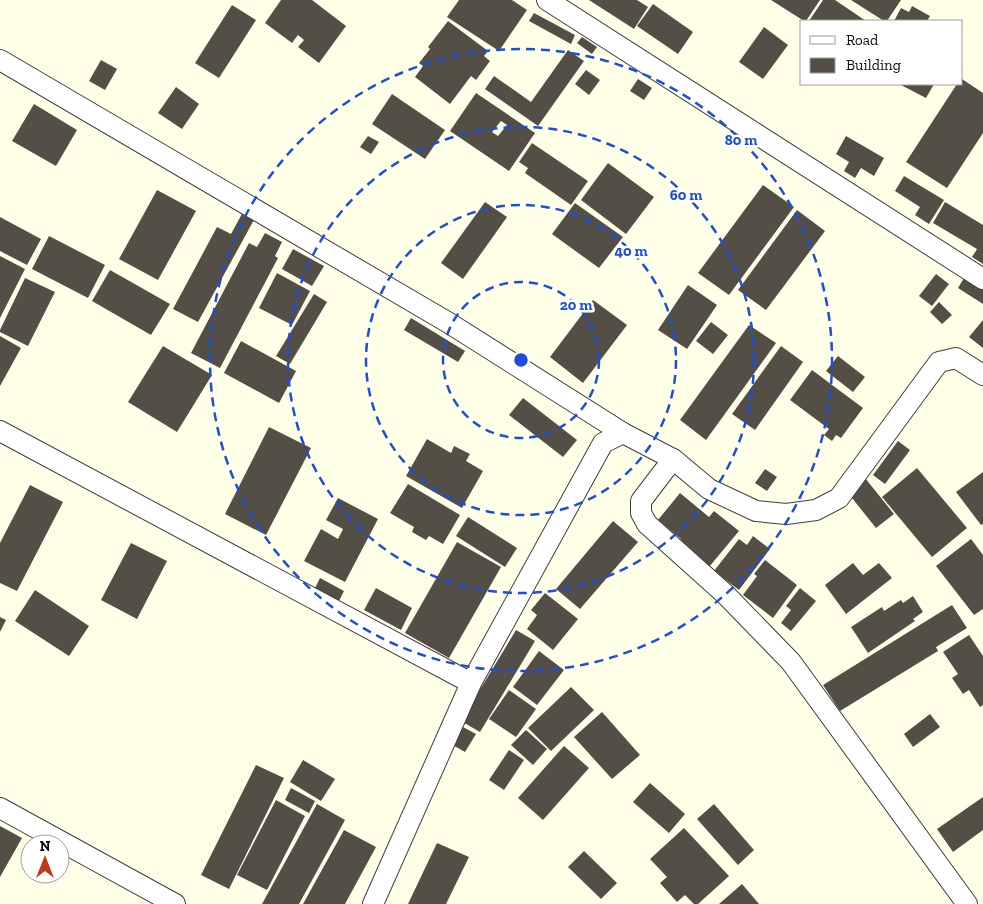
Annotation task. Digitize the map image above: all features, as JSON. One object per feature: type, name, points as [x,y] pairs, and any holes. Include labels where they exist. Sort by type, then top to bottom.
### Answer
[{"type":"street","points":[[547,0],[983,279]]},
{"type":"street","points":[[0,60],[449,323],[623,433],[673,460],[709,489],[756,511],[786,514],[816,510],[839,498],[939,362],[956,358],[983,375]]},
{"type":"street","points":[[0,431],[471,683]]},
{"type":"street","points":[[373,904],[471,683],[603,443],[623,433]]},
{"type":"street","points":[[673,460],[641,501],[642,513],[648,524],[725,594],[791,662],[967,904]]},
{"type":"street","points":[[0,808],[175,904]]},
{"type":"building","points":[[281,0],[312,0],[346,26],[319,63],[298,47],[304,40],[298,35],[292,43],[265,23]]},
{"type":"building","points":[[459,0],[512,0],[527,10],[499,51],[447,17]]},
{"type":"building","points":[[589,0],[637,0],[648,7],[634,29]]},
{"type":"building","points":[[771,0],[820,0],[807,20],[802,20]]},
{"type":"building","points":[[823,0],[835,0],[865,20],[810,20]]},
{"type":"building","points":[[851,0],[901,0],[888,20],[882,20]]},
{"type":"building","points":[[653,4],[693,32],[678,54],[637,26]]},
{"type":"building","points":[[232,5],[256,20],[219,78],[195,63]]},
{"type":"building","points":[[912,6],[930,16],[928,20],[895,20],[901,8],[909,12]]},
{"type":"building","points":[[534,13],[575,35],[571,44],[529,21]]},
{"type":"building","points":[[448,21],[488,51],[484,56],[490,61],[476,80],[471,76],[450,104],[415,77],[423,66],[419,63],[430,49],[428,47]]},
{"type":"building","points":[[764,27],[788,45],[763,79],[739,62]]},
{"type":"building","points":[[582,37],[597,47],[592,54],[577,43]]},
{"type":"building","points":[[568,50],[584,61],[538,126],[485,89],[494,76],[531,102]]},
{"type":"building","points":[[101,60],[117,69],[105,90],[89,81]]},
{"type":"building","points":[[586,70],[600,80],[589,95],[575,84]]},
{"type":"building","points":[[638,79],[652,88],[644,100],[630,91]]},
{"type":"building","points":[[963,80],[983,93],[983,133],[947,188],[906,162],[956,85],[963,85]]},
{"type":"building","points":[[901,85],[933,85],[926,98]]},
{"type":"building","points":[[176,87],[199,104],[182,129],[158,113]]},
{"type":"building","points":[[476,93],[535,133],[509,171],[450,131]],"holes":[[[501,121],[507,125],[498,136],[492,132]]]},
{"type":"building","points":[[392,94],[445,130],[425,159],[372,124]]},
{"type":"building","points":[[34,104],[77,130],[56,166],[12,141]]},
{"type":"building","points":[[368,136],[379,142],[371,154],[360,147]]},
{"type":"building","points":[[846,136],[884,158],[874,176],[861,168],[855,178],[844,171],[849,162],[836,154]]},
{"type":"building","points":[[532,143],[588,181],[571,205],[525,173],[528,168],[519,162]]},
{"type":"building","points":[[608,163],[654,197],[626,234],[581,200]]},
{"type":"building","points":[[904,176],[944,200],[929,224],[915,215],[920,207],[895,191]]},
{"type":"building","points":[[763,185],[794,207],[729,295],[698,273]]},
{"type":"building","points":[[157,190],[196,211],[158,280],[119,259]]},
{"type":"building","points":[[485,202],[507,217],[463,279],[441,263]]},
{"type":"building","points":[[945,202],[983,225],[983,264],[972,257],[977,249],[933,223]]},
{"type":"building","points":[[575,203],[623,237],[599,268],[552,234]]},
{"type":"building","points":[[797,210],[825,231],[766,310],[738,290]]},
{"type":"building","points":[[243,212],[255,218],[198,322],[173,309],[217,227],[231,234]]},
{"type":"building","points":[[0,217],[41,239],[27,265],[0,251]]},
{"type":"building","points":[[265,233],[282,242],[275,256],[278,258],[220,368],[191,353],[249,243],[257,247]]},
{"type":"building","points":[[49,236],[105,265],[88,298],[32,269]]},
{"type":"building","points":[[293,249],[324,266],[312,286],[282,269]]},
{"type":"building","points":[[0,256],[25,269],[0,318]]},
{"type":"building","points":[[110,270],[170,304],[151,335],[92,301]]},
{"type":"building","points":[[277,273],[310,291],[292,325],[259,308]]},
{"type":"building","points":[[936,274],[949,284],[932,306],[919,296]]},
{"type":"building","points":[[25,278],[55,292],[28,346],[0,332]]},
{"type":"building","points":[[964,278],[983,290],[983,304],[958,288]]},
{"type":"building","points":[[688,285],[717,305],[687,349],[658,330]]},
{"type":"building","points":[[314,294],[327,302],[290,364],[276,356]]},
{"type":"building","points":[[593,300],[627,325],[583,383],[550,357]]},
{"type":"building","points":[[939,302],[952,315],[942,324],[930,312]]},
{"type":"building","points":[[411,318],[465,351],[458,362],[404,330]]},
{"type":"building","points":[[983,320],[983,348],[969,337]]},
{"type":"building","points":[[711,322],[728,335],[713,354],[696,341]]},
{"type":"building","points":[[749,325],[776,343],[706,440],[680,420]]},
{"type":"building","points":[[0,336],[21,348],[0,386]]},
{"type":"building","points":[[241,341],[296,371],[279,403],[224,373]]},
{"type":"building","points":[[163,346],[212,375],[177,432],[128,402]]},
{"type":"building","points":[[781,346],[803,362],[755,430],[732,414]]},
{"type":"building","points":[[838,356],[865,377],[853,392],[826,371]]},
{"type":"building","points":[[812,370],[863,408],[841,438],[836,435],[832,441],[824,435],[829,429],[790,400]]},
{"type":"building","points":[[523,398],[577,440],[563,457],[509,415]]},
{"type":"building","points":[[269,427],[311,448],[266,535],[225,514]]},
{"type":"building","points":[[427,439],[451,453],[454,446],[470,454],[466,461],[483,471],[462,508],[406,476]]},
{"type":"building","points":[[898,441],[910,450],[885,484],[873,475]]},
{"type":"building","points":[[917,468],[967,528],[932,557],[882,497]]},
{"type":"building","points":[[765,469],[777,477],[767,491],[755,483]]},
{"type":"building","points":[[983,472],[983,524],[981,525],[956,492]]},
{"type":"building","points":[[865,478],[894,514],[876,528],[848,493]]},
{"type":"building","points":[[408,484],[460,515],[443,544],[429,536],[426,540],[412,532],[414,527],[390,513]]},
{"type":"building","points":[[30,485],[63,502],[17,591],[0,583],[0,543]]},
{"type":"building","points":[[680,493],[709,517],[714,511],[739,531],[709,567],[679,542],[681,539],[658,520]]},
{"type":"building","points":[[338,498],[378,519],[345,582],[304,561],[321,529],[338,539],[343,529],[326,520]]},
{"type":"building","points":[[468,517],[517,548],[505,567],[456,536]]},
{"type":"building","points":[[613,521],[638,542],[580,609],[556,589]]},
{"type":"building","points":[[753,536],[770,549],[739,590],[714,571],[739,539],[747,545]]},
{"type":"building","points":[[971,539],[983,555],[983,609],[974,615],[936,566]]},
{"type":"building","points":[[457,542],[501,567],[449,658],[405,633]]},
{"type":"building","points":[[131,543],[167,561],[137,619],[101,600]]},
{"type":"building","points":[[765,560],[797,585],[773,618],[743,595],[757,576],[754,574]]},
{"type":"building","points":[[853,563],[863,575],[879,563],[892,578],[846,614],[825,585]]},
{"type":"building","points":[[320,578],[344,591],[338,603],[314,590]]},
{"type":"building","points":[[376,588],[412,608],[401,630],[364,610]]},
{"type":"building","points":[[800,588],[816,601],[791,631],[781,623],[791,610],[786,606]]},
{"type":"building","points":[[35,590],[89,626],[69,656],[15,621]]},
{"type":"building","points":[[545,593],[578,619],[553,650],[527,629],[537,615],[531,610]]},
{"type":"building","points":[[913,596],[923,612],[913,619],[915,621],[868,653],[851,627],[882,607],[884,611],[901,600],[903,603]]},
{"type":"building","points":[[952,605],[967,628],[936,647],[938,651],[840,711],[823,685]]},
{"type":"building","points":[[0,617],[6,620],[0,632]]},
{"type":"building","points":[[516,630],[535,641],[480,732],[461,721]]},
{"type":"building","points":[[969,635],[983,656],[983,705],[980,707],[969,690],[963,694],[952,678],[958,674],[943,652]]},
{"type":"building","points":[[539,651],[564,670],[537,705],[513,687]]},
{"type":"building","points":[[571,687],[594,710],[551,751],[528,728]]},
{"type":"building","points":[[509,690],[536,709],[516,737],[489,719]]},
{"type":"building","points":[[602,712],[640,755],[612,779],[574,737]]},
{"type":"building","points":[[930,714],[940,727],[913,747],[904,734]]},
{"type":"building","points":[[461,726],[476,734],[465,752],[451,744]]},
{"type":"building","points":[[526,730],[547,749],[533,765],[511,745]]},
{"type":"building","points":[[564,746],[589,768],[543,820],[518,798]]},
{"type":"building","points":[[509,750],[524,760],[504,790],[489,780]]},
{"type":"building","points":[[303,760],[335,779],[321,801],[290,782]]},
{"type":"building","points":[[256,765],[284,778],[229,889],[201,875]]},
{"type":"building","points":[[650,783],[685,814],[669,833],[633,802]]},
{"type":"building","points":[[291,788],[315,801],[309,813],[285,800]]},
{"type":"building","points":[[983,797],[983,830],[953,852],[937,829]]},
{"type":"building","points":[[276,800],[305,816],[267,890],[237,875]]},
{"type":"building","points":[[317,804],[345,820],[299,904],[262,904]]},
{"type":"building","points":[[714,804],[754,850],[738,865],[697,819]]},
{"type":"building","points":[[0,826],[20,837],[20,842],[0,877]]},
{"type":"building","points":[[684,828],[729,876],[698,904],[694,904],[685,895],[677,902],[660,883],[667,877],[650,859]]},
{"type":"building","points":[[344,830],[376,847],[345,904],[303,904]]},
{"type":"building","points":[[437,843],[469,857],[446,904],[408,904]]},
{"type":"building","points":[[584,851],[617,883],[601,899],[568,867]]},
{"type":"building","points":[[742,884],[759,904],[719,904]]}]
